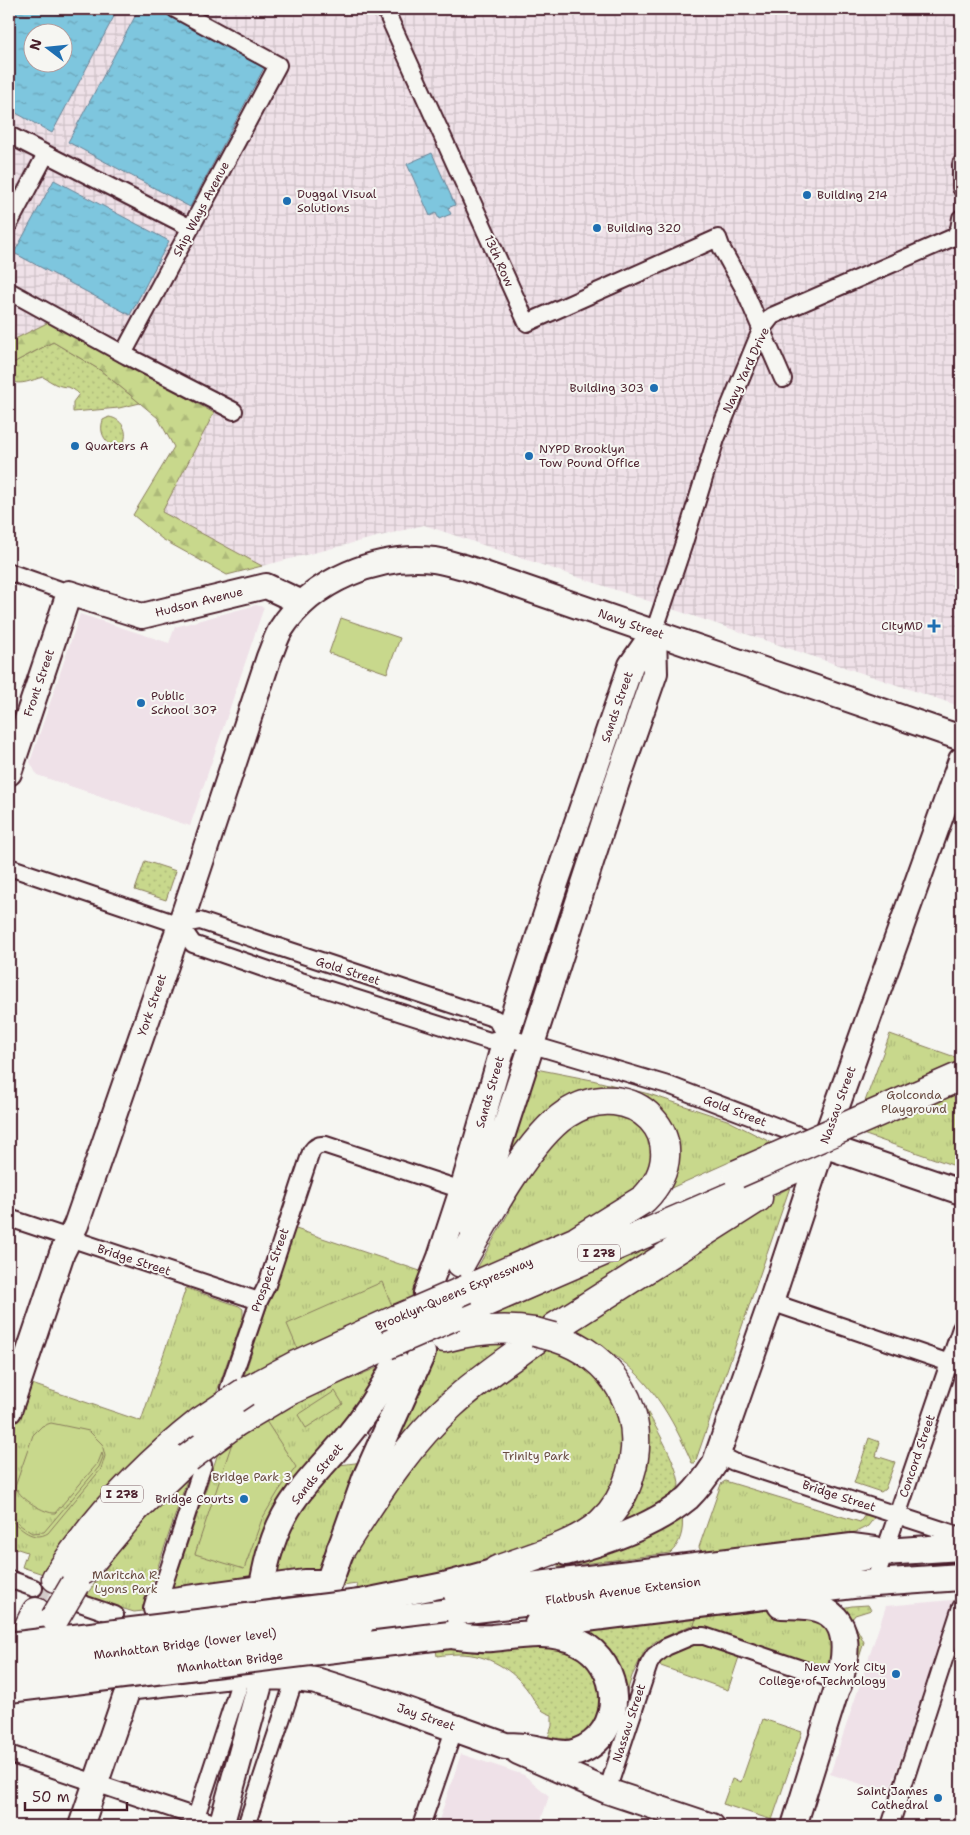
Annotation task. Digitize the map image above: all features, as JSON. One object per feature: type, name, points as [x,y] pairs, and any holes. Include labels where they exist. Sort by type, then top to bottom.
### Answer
[{"type":"highway","name":"Brooklyn-Queens Expressway","points":[[52,1604],[151,1492],[196,1462],[235,1423],[304,1383],[388,1356],[440,1336],[743,1189],[961,1076]]},
{"type":"highway","points":[[341,1549],[380,1488],[433,1422],[472,1386],[743,1189],[815,1154],[961,1096]]},
{"type":"highway","points":[[461,1278],[516,1173],[556,1122],[576,1109],[596,1102],[611,1100],[631,1104],[647,1114],[659,1130],[665,1150],[662,1174],[652,1191],[644,1199],[578,1240]]},
{"type":"highway","name":"Brooklyn-Queens Expressway","points":[[52,1604],[94,1527],[122,1494],[161,1454],[237,1390],[397,1318],[461,1278],[743,1189]]},
{"type":"highway","points":[[440,1336],[494,1330],[545,1334],[572,1343],[591,1354],[608,1370],[621,1388],[629,1406],[634,1427],[636,1451],[624,1491],[618,1502],[601,1523],[590,1532],[568,1543],[497,1570]]},
{"type":"main road","name":"Navy Street","points":[[302,603],[324,586],[366,567],[401,560],[435,560],[464,567],[961,738]]},
{"type":"main road","name":"Hudson Avenue","points":[[69,593],[142,616],[266,586],[302,603]]},
{"type":"main road","name":"Front Street","points":[[9,773],[69,593]]},
{"type":"main road","name":"York Street","points":[[9,1411],[62,1253],[76,1225],[180,925],[269,657],[281,629],[302,603]]},
{"type":"main road","name":"Sands Street","points":[[426,1293],[462,1190],[506,1037],[556,883],[631,665],[654,632]]},
{"type":"main road","name":"Sands Street","points":[[461,1278],[531,1045],[655,672],[654,632]]},
{"type":"main road","name":"Nassau Street","points":[[445,1590],[497,1570],[601,1542],[675,1507],[694,1491],[708,1474],[720,1452],[771,1302],[815,1154],[961,760]]},
{"type":"main road","name":"Gold Street","points":[[815,1154],[961,1192]]},
{"type":"main road","points":[[157,1606],[261,1592],[305,1582],[328,1585],[377,1453],[440,1336]]},
{"type":"main road","name":"Sands Street","points":[[261,1592],[269,1552],[284,1516],[304,1487],[374,1401],[388,1356]]},
{"type":"main road","name":"Flatbush Avenue Extension","points":[[445,1590],[852,1546],[869,1547],[884,1552]]},
{"type":"main road","name":"Flatbush Avenue Extension","points":[[360,1612],[730,1578],[778,1569],[853,1559],[884,1552],[961,1547]]},
{"type":"main road","name":"Flatbush Avenue Extension","points":[[450,1634],[874,1583],[961,1577]]},
{"type":"main road","points":[[9,1645],[360,1612],[445,1590]]},
{"type":"main road","points":[[752,1598],[771,1604],[814,1607],[825,1611],[842,1630],[846,1647],[838,1685],[794,1826]]},
{"type":"main road","name":"Manhattan Bridge (lower level)","points":[[9,1666],[360,1612]]},
{"type":"main road","points":[[450,1634],[475,1638],[535,1634],[567,1638],[585,1646],[601,1660],[612,1680],[613,1704],[607,1726],[595,1742],[576,1752],[566,1754],[505,1746]]},
{"type":"main road","name":"Manhattan Bridge","points":[[9,1689],[450,1634]]},
{"type":"main road","name":"Jay Street","points":[[252,1678],[297,1674],[455,1727],[505,1746],[607,1791],[712,1826]]},
{"type":"main road","points":[[211,1824],[252,1678]]},
{"type":"main road","points":[[81,1826],[127,1692]]},
{"type":"street","name":"Ship Ways Avenue","points":[[123,354],[278,65],[175,9]]},
{"type":"street","name":"13th Row","points":[[385,9],[527,323],[718,238],[722,250],[743,287],[761,330]]},
{"type":"street","points":[[9,135],[191,228]]},
{"type":"street","points":[[9,224],[46,154]]},
{"type":"street","points":[[961,164],[961,188]]},
{"type":"street","name":"Navy Yard Drive","points":[[654,632],[716,439],[761,330],[772,316],[954,237],[959,229],[961,218]]},
{"type":"street","points":[[9,291],[123,354],[234,411]]},
{"type":"street","points":[[761,330],[783,379]]},
{"type":"street","name":"Hudson Avenue","points":[[9,572],[69,593]]},
{"type":"street","name":"Gold Street","points":[[9,867],[180,925],[200,921],[496,1019],[506,1037]]},
{"type":"street","name":"Gold Street","points":[[180,925],[193,944],[292,978],[490,1041],[506,1037],[671,1086],[815,1154]]},
{"type":"street","name":"Prospect Street","points":[[237,1390],[259,1301],[267,1285],[311,1152],[318,1145],[326,1145],[462,1190]]},
{"type":"street","name":"Bridge Street","points":[[9,1218],[259,1301]]},
{"type":"street","points":[[771,1302],[955,1364]]},
{"type":"street","name":"Concord Street","points":[[874,1583],[897,1514],[955,1364],[961,1328]]},
{"type":"street","name":"Bridge Street","points":[[720,1452],[722,1456],[734,1462],[961,1536]]},
{"type":"street","points":[[157,1606],[196,1462]]},
{"type":"street","points":[[9,1579],[52,1604],[115,1615]]},
{"type":"street","points":[[890,1826],[961,1607]]},
{"type":"street","name":"Nassau Street","points":[[607,1791],[645,1674],[654,1656],[666,1646],[692,1636],[704,1636],[832,1679],[838,1685]]},
{"type":"street","points":[[246,1826],[297,1674]]},
{"type":"street","name":"Jay Street","points":[[127,1692],[252,1678]]},
{"type":"street","points":[[421,1826],[455,1727]]},
{"type":"street","points":[[9,1754],[211,1824]]},
{"type":"shaded area","points":[[9,9],[961,9],[961,691],[956,705],[424,525],[262,566],[161,512],[214,413],[51,321],[9,342]]},
{"type":"shaded area","name":"Public School 307","points":[[256,605],[264,607],[190,826],[37,775],[30,762],[80,614],[169,643],[175,627]]},
{"type":"shaded area","name":"New York City College of Technology","points":[[952,1600],[889,1793],[830,1774],[886,1606]]},
{"type":"shaded area","points":[[461,1754],[524,1775],[549,1796],[539,1826],[437,1826]]},
{"type":"green space","points":[[51,321],[214,413],[162,512],[262,566],[227,575],[162,539],[133,515],[174,447],[158,418],[100,370],[53,342],[9,365],[9,342]]},
{"type":"green space","points":[[53,342],[100,370],[140,403],[119,408],[73,412],[73,402],[79,394],[73,389],[55,384],[43,377],[22,383],[9,381],[9,365]]},
{"type":"green space","points":[[109,417],[119,421],[124,429],[125,438],[120,447],[113,447],[103,435],[103,420]]},
{"type":"green space","points":[[341,618],[400,638],[387,673],[329,653]]},
{"type":"green space","points":[[145,861],[176,871],[166,900],[135,890]]},
{"type":"green space","name":"Golconda Playground","points":[[890,1034],[955,1057],[961,1042],[961,1168],[854,1131]]},
{"type":"green space","points":[[536,1069],[649,1094],[727,1120],[772,1143],[660,1193],[673,1162],[607,1091],[488,1198]]},
{"type":"green space","points":[[624,1111],[650,1135],[653,1173],[622,1206],[475,1272],[509,1212],[503,1207],[521,1178],[577,1115]]},
{"type":"green space","points":[[790,1187],[695,1463],[692,1463],[667,1414],[646,1384],[634,1371],[604,1349],[565,1330],[752,1209]]},
{"type":"green space","points":[[293,1228],[426,1273],[416,1298],[243,1379]]},
{"type":"green space","points":[[660,1242],[663,1247],[546,1324],[498,1321],[497,1314]]},
{"type":"green space","points":[[382,1282],[393,1308],[298,1350],[287,1324]]},
{"type":"green space","points":[[186,1288],[243,1309],[243,1317],[215,1397],[52,1560],[43,1574],[22,1567],[27,1552],[9,1546],[9,1432],[26,1382],[141,1421]]},
{"type":"green space","points":[[527,1338],[391,1458],[398,1433],[430,1351],[439,1348]]},
{"type":"green space","name":"Trinity Park","points":[[547,1342],[608,1378],[630,1453],[597,1518],[507,1560],[358,1593],[357,1584],[342,1586],[364,1533],[433,1434]]},
{"type":"green space","name":"Bridge Park 3","points":[[381,1366],[253,1577],[170,1592],[173,1576],[179,1569],[218,1453],[255,1427],[306,1398]]},
{"type":"green space","points":[[335,1391],[343,1404],[306,1428],[298,1415]]},
{"type":"green space","points":[[642,1403],[659,1432],[672,1460],[679,1482],[678,1489],[674,1495],[664,1502],[601,1536]]},
{"type":"green space","name":"Bridge Courts","points":[[266,1421],[296,1467],[262,1519],[244,1569],[195,1554],[232,1443]]},
{"type":"green space","points":[[51,1423],[89,1431],[102,1444],[105,1456],[101,1469],[48,1533],[37,1536],[18,1527],[10,1519],[9,1504],[33,1435],[42,1426]],"holes":[[[102,1453],[103,1457],[99,1467],[44,1532],[32,1533],[15,1520],[12,1515],[12,1504],[17,1489],[33,1505],[45,1511],[55,1513],[98,1463]]]},
{"type":"green space","points":[[869,1438],[880,1442],[876,1456],[895,1462],[885,1489],[881,1492],[854,1483]]},
{"type":"green space","points":[[363,1462],[324,1570],[275,1575],[288,1525],[331,1466]]},
{"type":"green space","name":"Maritcha R. Lyons Park","points":[[188,1477],[143,1611],[134,1612],[85,1597],[133,1534]]},
{"type":"green space","points":[[725,1481],[860,1522],[865,1515],[872,1515],[874,1518],[868,1526],[856,1532],[701,1552],[699,1547],[721,1484]]},
{"type":"green space","points":[[682,1517],[681,1537],[670,1553],[558,1567],[558,1564],[624,1543]]},
{"type":"green space","points":[[868,1605],[871,1610],[855,1615],[852,1619],[864,1642],[857,1664],[857,1647],[836,1609]]},
{"type":"green space","points":[[743,1609],[809,1612],[835,1632],[830,1667],[824,1667],[694,1625],[698,1612]]},
{"type":"green space","points":[[701,1611],[697,1625],[689,1626],[656,1641],[645,1650],[632,1676],[617,1724],[589,1636],[591,1630]]},
{"type":"green space","points":[[563,1643],[602,1678],[600,1723],[576,1738],[563,1740],[548,1738],[552,1726],[552,1715],[540,1709],[523,1684],[508,1670],[490,1660],[470,1655],[437,1656],[436,1650],[480,1646]]},
{"type":"green space","points":[[697,1643],[739,1657],[728,1690],[658,1665],[661,1659]]},
{"type":"green space","points":[[763,1719],[802,1732],[772,1820],[723,1804],[732,1779],[741,1782]]},
{"type":"water","points":[[9,9],[118,9],[52,133],[9,109]]},
{"type":"water","points":[[139,9],[157,9],[265,66],[190,207],[68,142]]},
{"type":"water","points":[[432,153],[455,205],[448,208],[451,214],[439,219],[436,213],[430,216],[407,164]]},
{"type":"water","points":[[54,180],[169,241],[130,315],[14,253]]},
{"type":"tunnel","points":[[34,1588],[73,1601]]},
{"type":"railway","points":[[9,1656],[360,1615]]},
{"type":"railway","points":[[9,1675],[362,1631]]},
{"type":"railway","points":[[9,1683],[363,1639]]},
{"type":"place","name":"Building 214","points":[[807,195]]},
{"type":"place","name":"Duggal Visual Solutions","points":[[287,201]]},
{"type":"place","name":"Building 320","points":[[597,228]]},
{"type":"place","name":"Building 303","points":[[654,388]]},
{"type":"place","name":"Quarters A","points":[[75,446]]},
{"type":"place","name":"NYPD Brooklyn Tow Pound Office","points":[[529,456]]},
{"type":"place","name":"CityMD","points":[[934,626]]},
{"type":"place","name":"Public School 307","points":[[141,703]]},
{"type":"place","name":"Bridge Courts","points":[[244,1499]]},
{"type":"place","name":"New York City College of Technology","points":[[896,1674]]},
{"type":"place","name":"Saint James Cathedral","points":[[938,1798]]}]
